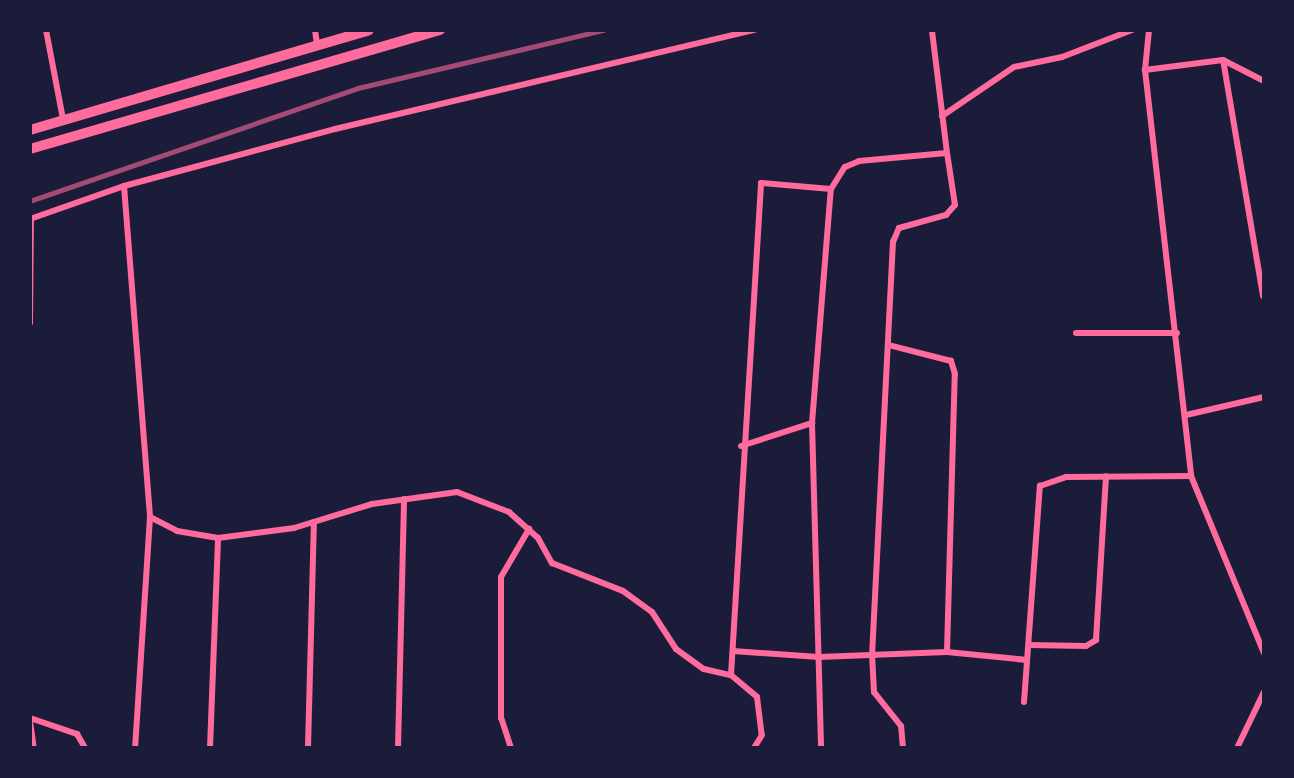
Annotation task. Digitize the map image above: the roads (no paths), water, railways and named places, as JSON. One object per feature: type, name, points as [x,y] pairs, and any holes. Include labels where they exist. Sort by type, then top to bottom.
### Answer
[{"type":"street","points":[[46,30],[63,118]]},
{"type":"street","points":[[315,30],[316,45]]},
{"type":"street","points":[[30,130],[63,118],[369,30]]},
{"type":"street","points":[[30,149],[440,30]]},
{"type":"street","points":[[30,323],[31,219],[124,186],[335,129],[754,30]]},
{"type":"street","points":[[903,748],[902,726],[874,692],[872,656],[893,242],[899,228],[946,215],[955,205],[932,30]]},
{"type":"street","points":[[942,116],[1014,67],[1062,57],[1132,30]]},
{"type":"street","points":[[1149,30],[1145,70],[1177,333],[1191,476],[1264,653]]},
{"type":"street","points":[[1145,70],[1223,60],[1264,81]]},
{"type":"street","points":[[1223,60],[1263,296]]},
{"type":"street","points":[[821,748],[812,423],[831,189],[845,167],[859,161],[947,153]]},
{"type":"street","points":[[731,675],[741,446],[760,183],[831,189]]},
{"type":"street","points":[[124,186],[150,517],[135,748]]},
{"type":"street","points":[[1076,333],[1177,333]]},
{"type":"street","points":[[888,345],[951,362],[955,374],[947,652]]},
{"type":"street","points":[[1186,415],[1264,397]]},
{"type":"street","points":[[741,446],[812,423]]},
{"type":"street","points":[[1024,702],[1040,486],[1066,477],[1191,476]]},
{"type":"street","points":[[1029,645],[1086,646],[1096,640],[1106,477]]},
{"type":"street","points":[[150,517],[177,531],[218,538],[314,522],[404,499],[457,492],[509,512],[529,529],[552,563],[623,591],[652,612],[676,648],[704,669],[731,675],[758,697],[762,735],[754,748]]},
{"type":"street","points":[[398,748],[404,499]]},
{"type":"street","points":[[308,748],[314,522]]},
{"type":"street","points":[[511,748],[501,718],[501,577],[529,529]]},
{"type":"street","points":[[210,748],[218,538]]},
{"type":"street","points":[[733,651],[819,657],[947,652],[1028,660]]},
{"type":"street","points":[[1237,748],[1264,693]]},
{"type":"street","points":[[34,748],[30,719],[77,734],[85,748]]},
{"type":"railway","points":[[30,201],[358,88],[603,30]]}]
